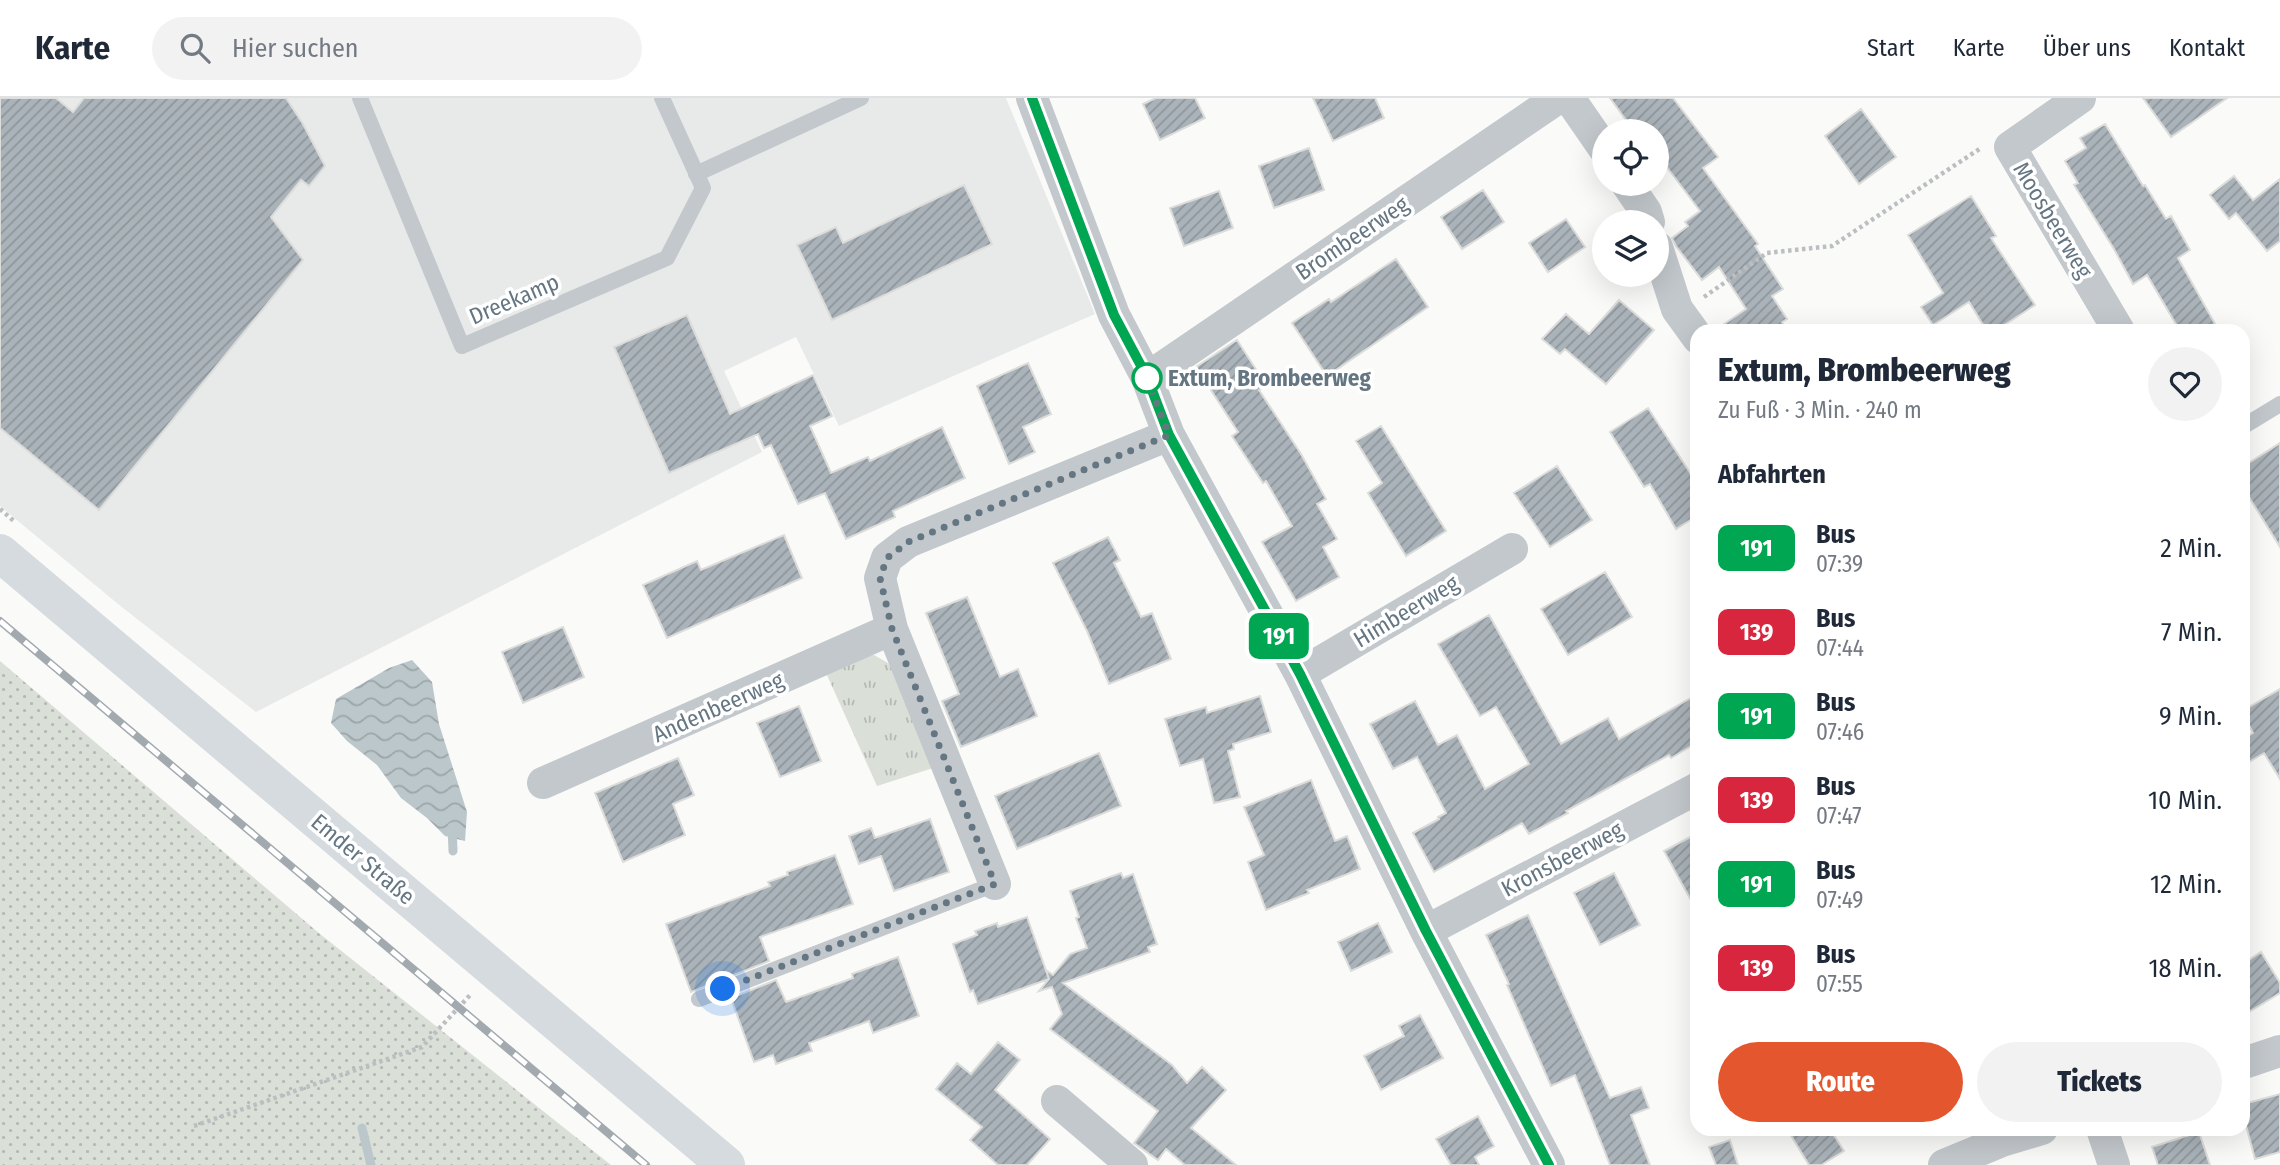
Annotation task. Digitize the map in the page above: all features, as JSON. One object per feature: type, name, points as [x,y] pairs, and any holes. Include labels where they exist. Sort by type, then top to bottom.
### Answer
[{"type":"main road","name":"Emder Straße","points":[[0,553],[726,1165]]},
{"type":"street","points":[[1032,98],[1114,315],[1147,377],[1169,435],[1300,674],[1426,931],[1549,1165]]},
{"type":"street","name":"Brombeerweg","points":[[1147,377],[1558,98]]},
{"type":"street","points":[[1569,98],[1592,131]]},
{"type":"street","name":"Moosbeerweg","points":[[2080,98],[2010,147],[2115,324]]},
{"type":"street","points":[[1669,284],[1677,309],[1690,327]]},
{"type":"street","points":[[995,884],[892,629],[880,578],[887,558],[908,542],[1169,435]]},
{"type":"street","name":"Himbeerweg","points":[[1300,674],[1512,549]]},
{"type":"street","name":"Andenbeerweg","points":[[543,783],[892,629]]},
{"type":"street","name":"Kronsbeerweg","points":[[1426,931],[1690,792]]},
{"type":"street","points":[[2250,1061],[2280,1051]]},
{"type":"street","points":[[1057,1101],[1132,1165]]},
{"type":"street","points":[[1944,1165],[1996,1136]]},
{"type":"street","points":[[2104,1136],[2114,1165]]},
{"type":"lane","name":"Dreekamp","points":[[360,98],[462,346],[667,258],[703,188],[662,98]]},
{"type":"lane","points":[[696,174],[861,98]]},
{"type":"lane","points":[[2250,422],[2280,404]]},
{"type":"lane","points":[[699,999],[995,884]]},
{"type":"path","points":[[1677,309],[1694,304],[1767,253],[1832,246],[1980,148],[2010,147]]},
{"type":"path","points":[[194,1126],[422,1047],[494,970]]},
{"type":"shaded area","points":[[0,98],[1006,98],[1095,314],[839,426],[796,337],[724,371],[762,452],[256,712],[118,604],[0,506]]},
{"type":"green space","points":[[874,655],[888,663],[896,676],[933,768],[877,786],[826,673],[864,656]]},
{"type":"green space","points":[[0,661],[320,934],[611,1165],[0,1165]]},
{"type":"water","points":[[412,660],[432,682],[439,724],[467,812],[465,841],[445,836],[401,798],[377,765],[347,741],[331,723],[336,699],[389,668]]},
{"type":"building","points":[[0,98],[56,98],[73,112],[84,98],[286,98],[325,166],[309,186],[301,180],[271,217],[303,260],[99,510],[0,428]]},
{"type":"building","points":[[1156,98],[1195,98],[1205,118],[1160,140],[1143,104]]},
{"type":"building","points":[[1313,98],[1375,98],[1384,118],[1333,141]]},
{"type":"building","points":[[1610,98],[1673,98],[1718,157],[1703,168],[1758,244],[1755,246],[1783,289],[1772,296],[1787,319],[1782,322],[1783,324],[1724,324],[1746,309],[1719,267],[1702,280],[1672,238],[1688,226],[1685,222],[1700,211],[1669,170],[1669,119],[1625,119]]},
{"type":"building","points":[[2143,98],[2227,98],[2171,137]]},
{"type":"building","points":[[1861,109],[1896,157],[1859,184],[1825,136]]},
{"type":"building","points":[[2105,124],[2166,219],[2171,216],[2190,250],[2178,258],[2215,324],[2176,324],[2147,275],[2133,284],[2074,185],[2078,183],[2065,161],[2086,148],[2080,138]]},
{"type":"building","points":[[1309,148],[1324,190],[1274,208],[1259,166]]},
{"type":"building","points":[[2234,176],[2253,200],[2280,179],[2280,241],[2267,251],[2236,213],[2229,219],[2210,195]]},
{"type":"building","points":[[964,185],[992,244],[832,320],[797,245],[836,227],[843,243]]},
{"type":"building","points":[[1483,190],[1504,222],[1462,249],[1441,217]]},
{"type":"building","points":[[1219,191],[1233,228],[1184,246],[1170,208]]},
{"type":"building","points":[[1971,196],[1996,236],[1991,238],[2035,305],[2006,324],[1983,324],[1969,302],[1932,324],[1921,307],[1943,293],[1908,235]]},
{"type":"building","points":[[1566,219],[1585,247],[1548,272],[1529,243]]},
{"type":"building","points":[[1396,259],[1428,307],[1327,376],[1292,323],[1329,299],[1331,302]]},
{"type":"building","points":[[1619,300],[1654,330],[1606,384],[1565,349],[1560,354],[1542,339],[1566,314],[1589,334]]},
{"type":"building","points":[[687,315],[730,414],[813,375],[832,416],[810,426],[831,473],[868,457],[870,461],[942,427],[965,478],[893,511],[895,517],[846,539],[825,493],[798,504],[771,445],[764,448],[758,434],[669,473],[614,347]]},
{"type":"building","points":[[1237,340],[1266,385],[1259,390],[1301,454],[1326,499],[1317,504],[1337,539],[1323,547],[1339,577],[1296,601],[1262,542],[1292,526],[1266,481],[1263,483],[1232,436],[1238,432],[1196,367]]},
{"type":"building","points":[[1028,363],[1051,414],[1023,427],[1035,452],[1009,464],[977,386]]},
{"type":"building","points":[[1648,408],[1690,473],[1690,520],[1676,529],[1650,484],[1644,487],[1610,432]]},
{"type":"building","points":[[1381,426],[1446,531],[1406,556],[1368,493],[1382,483],[1356,441]]},
{"type":"building","points":[[2280,443],[2280,547],[2250,499],[2250,462]]},
{"type":"building","points":[[1557,466],[1592,520],[1550,547],[1514,493]]},
{"type":"building","points":[[784,535],[802,578],[667,638],[643,585],[697,561],[701,570]]},
{"type":"building","points":[[1108,537],[1120,560],[1114,563],[1141,617],[1152,613],[1171,659],[1109,684],[1087,631],[1053,563]]},
{"type":"building","points":[[1605,572],[1632,617],[1568,655],[1541,609]]},
{"type":"building","points":[[967,597],[1000,677],[1018,669],[1037,716],[961,747],[942,701],[959,694],[926,613]]},
{"type":"building","points":[[1489,615],[1561,744],[1608,718],[1619,739],[1690,699],[1690,747],[1671,758],[1669,755],[1529,834],[1522,823],[1434,872],[1413,833],[1446,813],[1417,757],[1393,769],[1370,724],[1415,701],[1438,745],[1457,735],[1485,789],[1529,764],[1496,707],[1480,716],[1438,644]]},
{"type":"building","points":[[563,627],[584,677],[523,703],[502,652]]},
{"type":"building","points":[[2280,689],[2280,779],[2264,753],[2250,761],[2250,735],[2253,733],[2250,727],[2250,706]]},
{"type":"building","points":[[1260,696],[1271,732],[1233,744],[1234,749],[1228,751],[1240,797],[1214,803],[1203,759],[1180,766],[1165,719],[1206,707],[1207,713]]},
{"type":"building","points":[[799,706],[821,761],[780,777],[757,723]]},
{"type":"building","points":[[1099,753],[1121,806],[1017,849],[995,796]]},
{"type":"building","points":[[678,758],[694,795],[673,804],[685,835],[623,862],[595,793]]},
{"type":"building","points":[[1311,780],[1335,841],[1347,836],[1360,869],[1266,910],[1248,862],[1264,855],[1244,807]]},
{"type":"building","points":[[930,819],[949,872],[894,891],[881,856],[859,864],[849,836],[871,828],[875,838]]},
{"type":"building","points":[[1690,837],[1690,898],[1664,851]]},
{"type":"building","points":[[835,855],[853,904],[760,937],[769,961],[691,992],[666,924],[770,886],[768,882],[788,875],[787,872]]},
{"type":"building","points":[[1121,873],[1123,878],[1133,874],[1157,944],[1148,947],[1150,952],[1063,983],[1172,1065],[1187,1083],[1202,1067],[1226,1090],[1191,1128],[1236,1165],[1185,1165],[1166,1149],[1158,1160],[1134,1143],[1158,1111],[1050,1029],[1062,1014],[1052,987],[1039,991],[1049,979],[1046,970],[1053,975],[1070,954],[1087,948],[1070,891]]},
{"type":"building","points":[[1614,873],[1640,925],[1600,945],[1574,893]]},
{"type":"building","points":[[1528,915],[1610,1098],[1641,1087],[1649,1108],[1631,1115],[1650,1165],[1610,1165],[1575,1075],[1551,1086],[1486,935]]},
{"type":"building","points":[[1027,917],[1049,979],[978,1004],[973,990],[970,992],[953,944],[977,935],[975,931],[997,923],[998,927]]},
{"type":"building","points":[[1378,923],[1392,952],[1351,971],[1338,942]]},
{"type":"building","points":[[2261,952],[2280,983],[2280,993],[2250,1011],[2250,959]]},
{"type":"building","points":[[898,957],[919,1016],[873,1033],[869,1021],[809,1043],[812,1051],[776,1064],[773,1055],[754,1062],[731,998],[776,980],[786,1002],[853,978],[852,974]]},
{"type":"building","points":[[1420,1015],[1443,1058],[1381,1090],[1364,1056],[1404,1036],[1399,1026]]},
{"type":"building","points":[[998,1042],[1020,1060],[995,1090],[1050,1139],[1027,1165],[998,1165],[970,1140],[982,1127],[936,1089],[957,1063],[971,1074]]},
{"type":"building","points":[[2280,1094],[2280,1152],[2255,1159],[2249,1136],[2250,1102]]},
{"type":"building","points":[[1478,1116],[1494,1146],[1475,1157],[1479,1165],[1451,1165],[1436,1139]]},
{"type":"building","points":[[1791,1136],[1834,1136],[1844,1151],[1821,1165],[1809,1165]]},
{"type":"building","points":[[2186,1136],[2200,1136],[2210,1165],[2158,1165],[2152,1147]]},
{"type":"building","points":[[1730,1140],[1738,1165],[1716,1165],[1709,1147]]},
{"type":"waterway","points":[[452,827],[453,851]]},
{"type":"waterway","points":[[362,1128],[371,1165]]},
{"type":"railway","points":[[0,621],[646,1165]]},
{"type":"bus line","name":"191","points":[[1032,98],[1114,315],[1147,377],[1169,435],[1300,674],[1426,931],[1549,1165]]},
{"type":"place","name":"Extum, Brombeerweg","points":[[1147,378]]},
{"type":"route","points":[[723,989],[995,884],[892,629],[880,578],[887,558],[908,542],[1169,435],[1147,378]]}]
